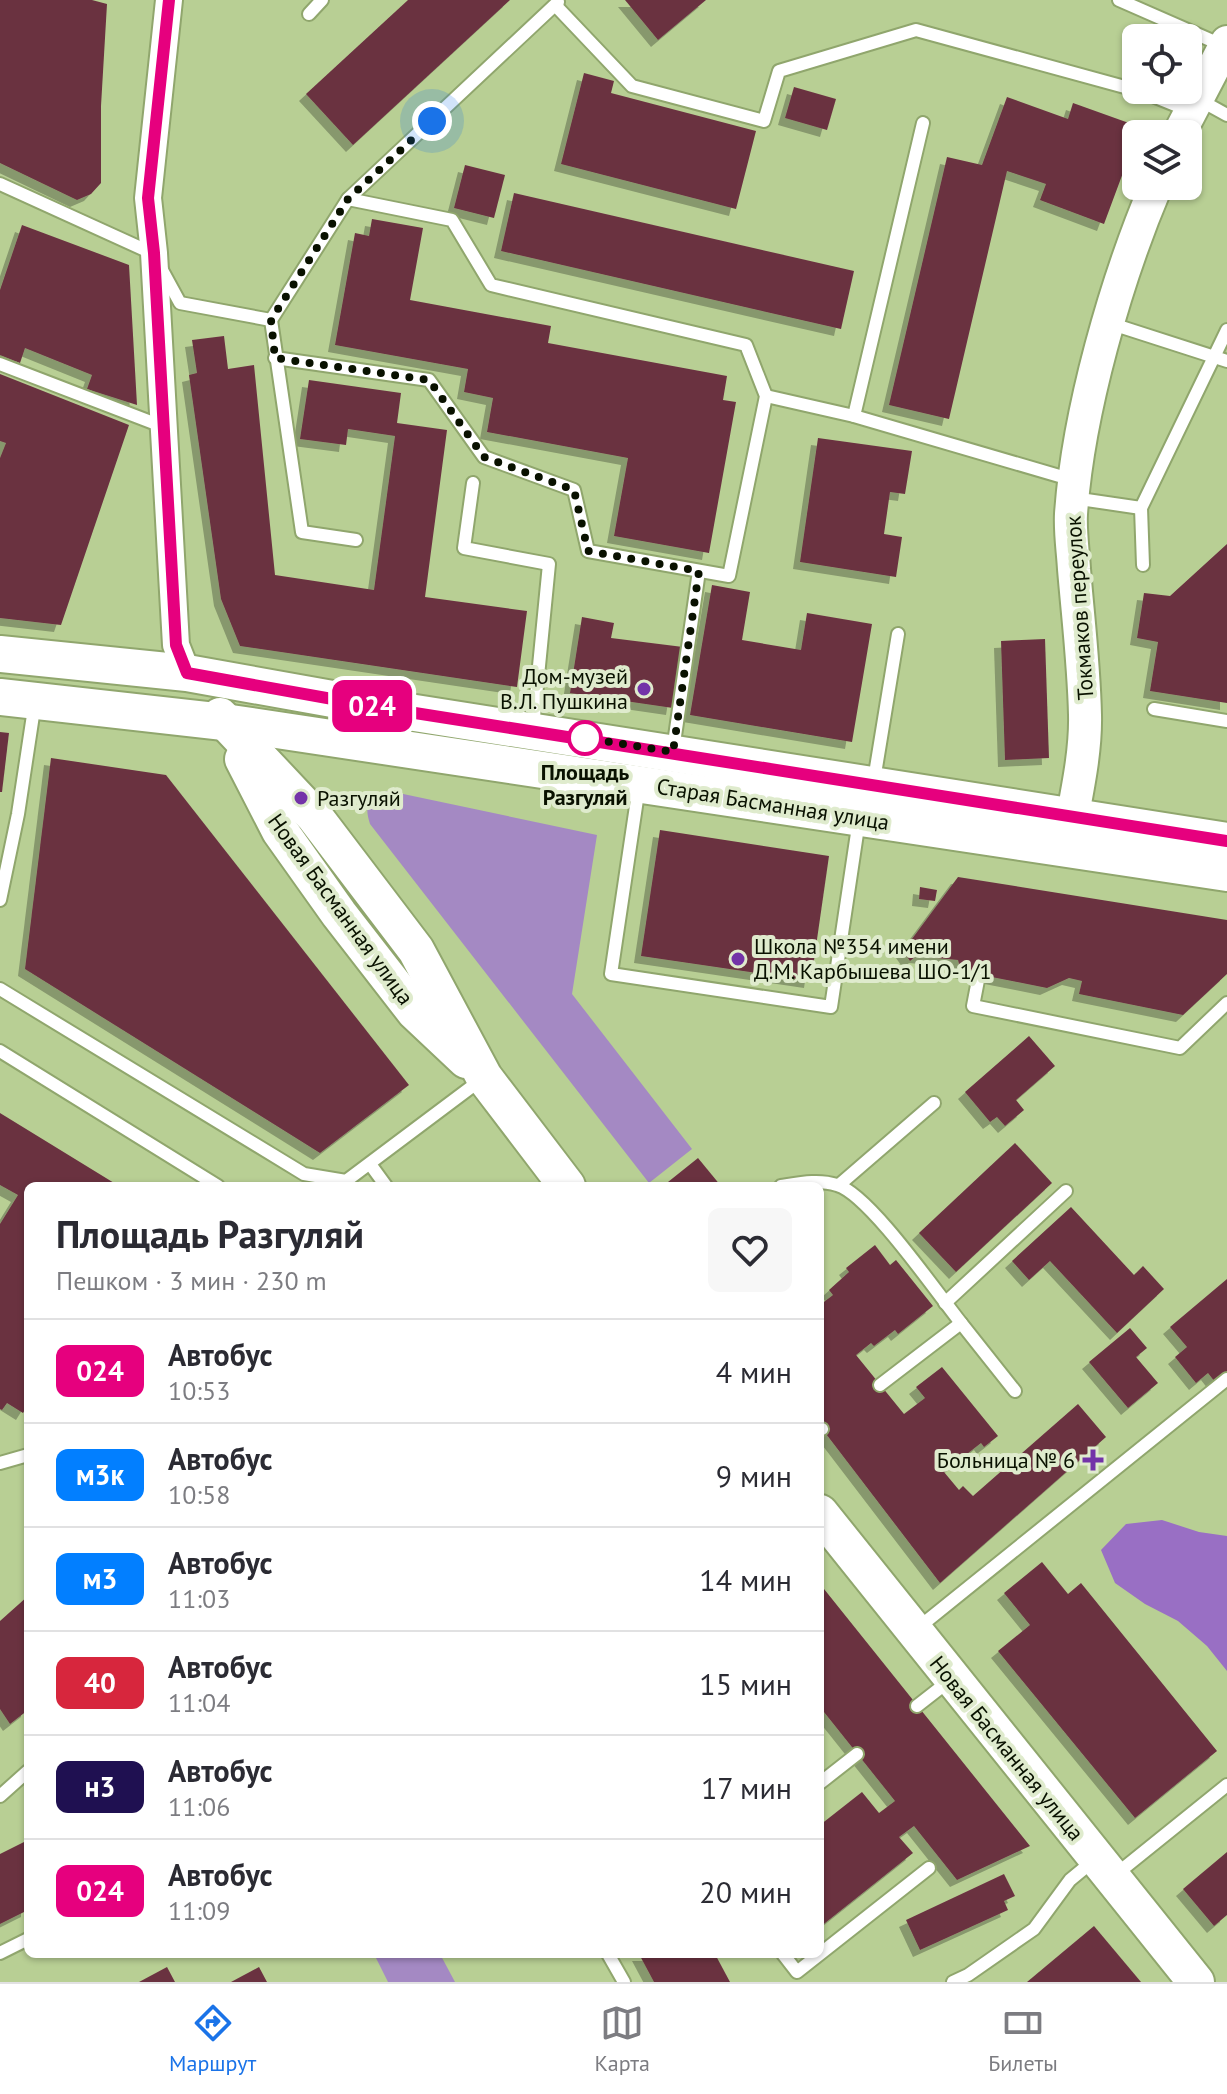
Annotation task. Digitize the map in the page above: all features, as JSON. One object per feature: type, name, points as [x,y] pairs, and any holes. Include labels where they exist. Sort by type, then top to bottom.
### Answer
[{"type":"main road","name":"Старая Басманная улица","points":[[0,654],[187,673],[377,707],[673,752],[866,801]]},
{"type":"main road","name":"Новая Басманная улица","points":[[187,673],[224,722],[280,831],[339,914],[415,1012],[484,1077],[564,1182]]},
{"type":"main road","name":"Старая Басманная улица","points":[[0,697],[224,722],[639,783],[866,801],[1069,832],[1227,841]]},
{"type":"main road","name":"Старая Басманная улица","points":[[1069,832],[1227,873]]},
{"type":"main road","name":"Новая Басманная улица","points":[[824,1519],[1196,1982]]},
{"type":"street","points":[[169,0],[148,198],[154,253],[176,645],[187,673]]},
{"type":"street","points":[[1188,114],[1226,44]]},
{"type":"street","name":"Токмаков переулок","points":[[1069,832],[1085,718],[1071,517],[1074,490],[1082,430],[1109,323],[1150,200]]},
{"type":"lane","points":[[309,14],[322,0]]},
{"type":"lane","points":[[1119,0],[1226,44]]},
{"type":"lane","points":[[356,540],[302,532],[271,320],[348,199],[558,3],[632,86],[764,121],[779,71],[916,30],[1143,92],[1188,114],[1227,115]]},
{"type":"lane","points":[[854,416],[923,123]]},
{"type":"lane","points":[[0,184],[154,253],[180,303],[271,320]]},
{"type":"lane","points":[[275,358],[429,380],[484,457],[574,490],[588,551],[729,576],[766,396],[746,345],[491,285],[452,220],[348,199]]},
{"type":"lane","points":[[1109,323],[1227,361]]},
{"type":"lane","points":[[1143,565],[1141,508],[1227,330]]},
{"type":"lane","points":[[0,364],[164,427]]},
{"type":"lane","points":[[766,396],[854,416],[1074,490],[1141,508]]},
{"type":"lane","points":[[473,483],[464,548],[549,564],[533,730]]},
{"type":"lane","points":[[673,752],[699,571]]},
{"type":"lane","points":[[639,783],[611,974],[831,1007],[898,634]]},
{"type":"lane","points":[[0,900],[18,814],[35,700]]},
{"type":"lane","points":[[1154,709],[1227,721]]},
{"type":"lane","points":[[979,975],[973,1006],[1180,1048],[1227,1003]]},
{"type":"lane","points":[[0,989],[304,1174],[340,1182]]},
{"type":"lane","points":[[0,1051],[212,1182]]},
{"type":"lane","points":[[346,1182],[484,1077]]},
{"type":"lane","points":[[839,1185],[934,1103]]},
{"type":"lane","points":[[370,1164],[383,1182]]},
{"type":"lane","points":[[824,1183],[839,1185],[869,1207],[1015,1391]]},
{"type":"lane","points":[[945,1303],[1066,1191]]},
{"type":"lane","points":[[880,1385],[961,1323]]},
{"type":"lane","points":[[913,1632],[1227,1379]]},
{"type":"lane","points":[[0,1463],[24,1456]]},
{"type":"lane","points":[[917,1706],[952,1679]]},
{"type":"lane","points":[[824,1780],[857,1754]]},
{"type":"lane","points":[[0,1796],[24,1775]]},
{"type":"lane","points":[[953,1982],[1034,1929],[1070,1880],[1104,1868],[1227,1785]]},
{"type":"lane","points":[[824,1957],[929,1868]]},
{"type":"lane","points":[[0,1953],[24,1941]]},
{"type":"lane","points":[[610,1958],[624,1982]]},
{"type":"lane","points":[[786,1958],[800,1977],[822,1958]]},
{"type":"shaded area","points":[[382,792],[597,835],[572,994],[692,1149],[650,1182],[370,824],[367,812],[369,802]]},
{"type":"shaded area","points":[[1162,1520],[1199,1532],[1227,1536],[1227,1671],[1207,1646],[1178,1621],[1145,1604],[1115,1583],[1101,1550],[1126,1524]]},
{"type":"shaded area","points":[[376,1958],[442,1958],[455,1982],[388,1982]]},
{"type":"building","points":[[0,0],[92,0],[107,4],[101,106],[101,183],[91,194],[77,200],[0,163]]},
{"type":"building","points":[[408,0],[510,0],[353,145],[306,94]]},
{"type":"building","points":[[625,0],[706,0],[658,40]]},
{"type":"building","points":[[584,73],[614,81],[611,93],[756,131],[736,209],[561,164]]},
{"type":"building","points":[[794,87],[836,99],[827,130],[785,118]]},
{"type":"building","points":[[1007,97],[1068,119],[1073,103],[1122,121],[1122,176],[1104,224],[1040,200],[1046,184],[1007,171],[949,419],[889,405],[947,157],[982,165]]},
{"type":"building","points":[[465,165],[505,175],[494,218],[454,208]]},
{"type":"building","points":[[514,193],[854,271],[841,329],[501,251]]},
{"type":"building","points":[[372,219],[423,228],[410,300],[551,326],[548,343],[727,376],[723,400],[736,402],[709,553],[614,536],[628,458],[487,432],[493,398],[464,392],[468,369],[335,345],[355,233],[369,236]]},
{"type":"building","points":[[22,225],[129,265],[137,405],[87,389],[92,375],[25,348],[20,363],[0,355],[0,290]]},
{"type":"building","points":[[224,336],[228,369],[254,365],[275,575],[374,590],[395,436],[348,429],[346,445],[300,439],[309,380],[401,393],[397,423],[447,430],[425,597],[527,611],[517,687],[240,646],[221,599],[189,375],[197,373],[192,340]]},
{"type":"building","points":[[0,374],[129,425],[61,625],[0,618],[0,458],[6,443],[0,441]]},
{"type":"building","points":[[818,438],[912,451],[905,494],[890,492],[884,534],[902,537],[896,577],[800,562]]},
{"type":"building","points":[[1227,544],[1227,703],[1150,691],[1158,642],[1137,638],[1144,593],[1170,596]]},
{"type":"building","points":[[712,585],[750,592],[742,640],[801,650],[807,613],[872,624],[852,742],[690,715]]},
{"type":"building","points":[[582,617],[614,623],[611,638],[683,647],[673,708],[570,693]]},
{"type":"building","points":[[1045,639],[1049,758],[1005,760],[1001,641]]},
{"type":"building","points":[[0,732],[9,733],[2,792],[0,792]]},
{"type":"building","points":[[51,758],[166,775],[409,1085],[320,1153],[25,969]]},
{"type":"building","points":[[660,830],[829,856],[811,981],[641,956]]},
{"type":"building","points":[[958,877],[1227,920],[1227,974],[1183,1015],[1079,994],[1082,981],[1069,978],[1047,988],[961,971],[958,960],[916,956],[910,961],[903,951]]},
{"type":"building","points":[[920,887],[937,890],[935,901],[919,899]]},
{"type":"building","points":[[1029,1036],[1055,1066],[1016,1100],[1024,1110],[1005,1126],[997,1117],[990,1122],[965,1092]]},
{"type":"building","points":[[0,1113],[112,1182],[24,1182],[23,1413],[7,1403],[0,1409],[0,1224],[18,1195],[0,1185]]},
{"type":"building","points":[[1015,1143],[1052,1183],[956,1272],[919,1233]]},
{"type":"building","points":[[698,1158],[718,1182],[668,1182]]},
{"type":"building","points":[[1071,1207],[1134,1275],[1143,1266],[1164,1289],[1117,1333],[1050,1261],[1029,1280],[1012,1261]]},
{"type":"building","points":[[875,1245],[890,1265],[896,1260],[933,1306],[898,1334],[895,1330],[856,1355],[904,1414],[925,1398],[916,1387],[942,1367],[998,1436],[984,1447],[981,1443],[944,1472],[959,1490],[963,1486],[973,1496],[1078,1404],[1106,1437],[940,1583],[824,1431],[824,1302],[833,1295],[829,1290],[849,1272],[846,1268]]},
{"type":"building","points":[[1227,1279],[1227,1372],[1215,1382],[1208,1373],[1196,1383],[1175,1357],[1187,1347],[1170,1327]]},
{"type":"building","points":[[1130,1328],[1147,1348],[1136,1357],[1158,1383],[1128,1408],[1089,1362]]},
{"type":"building","points":[[1042,1562],[1068,1594],[1081,1583],[1217,1751],[1135,1818],[998,1651],[1030,1625],[1004,1593]]},
{"type":"building","points":[[824,1589],[1030,1846],[957,1880],[914,1826],[899,1837],[913,1853],[824,1924],[824,1822],[862,1792],[879,1813],[895,1801],[824,1712]]},
{"type":"building","points":[[24,1600],[24,1713],[10,1724],[0,1709],[0,1621]]},
{"type":"building","points":[[24,1842],[24,1912],[0,1924],[0,1854]]},
{"type":"building","points":[[1227,1852],[1227,1915],[1214,1926],[1183,1889]]},
{"type":"building","points":[[1004,1874],[1015,1896],[1004,1901],[1008,1910],[920,1950],[906,1920]]},
{"type":"building","points":[[1094,1926],[1141,1982],[1027,1982]]},
{"type":"building","points":[[641,1958],[717,1958],[730,1982],[654,1982]]},
{"type":"building","points":[[167,1967],[175,1982],[139,1982]]},
{"type":"building","points":[[259,1967],[267,1982],[231,1982]]},
{"type":"bus line","name":"024","points":[[169,0],[148,198],[154,253],[176,645],[187,673],[377,707],[1227,841]]},
{"type":"place","name":"Дом-музей В.Л. Пушкина","points":[[644,689]]},
{"type":"place","name":"Площадь Разгуляй","points":[[585,738]]},
{"type":"place","name":"Разгуляй","points":[[301,798]]},
{"type":"place","name":"Школа №354 имени Д.М. Карбышева ШО-1/1","points":[[738,959]]},
{"type":"place","name":"Больница № 6","points":[[1093,1460]]},
{"type":"route","points":[[432,121],[348,199],[271,320],[275,358],[429,380],[484,457],[574,490],[588,551],[699,571],[673,752],[585,738]]}]
